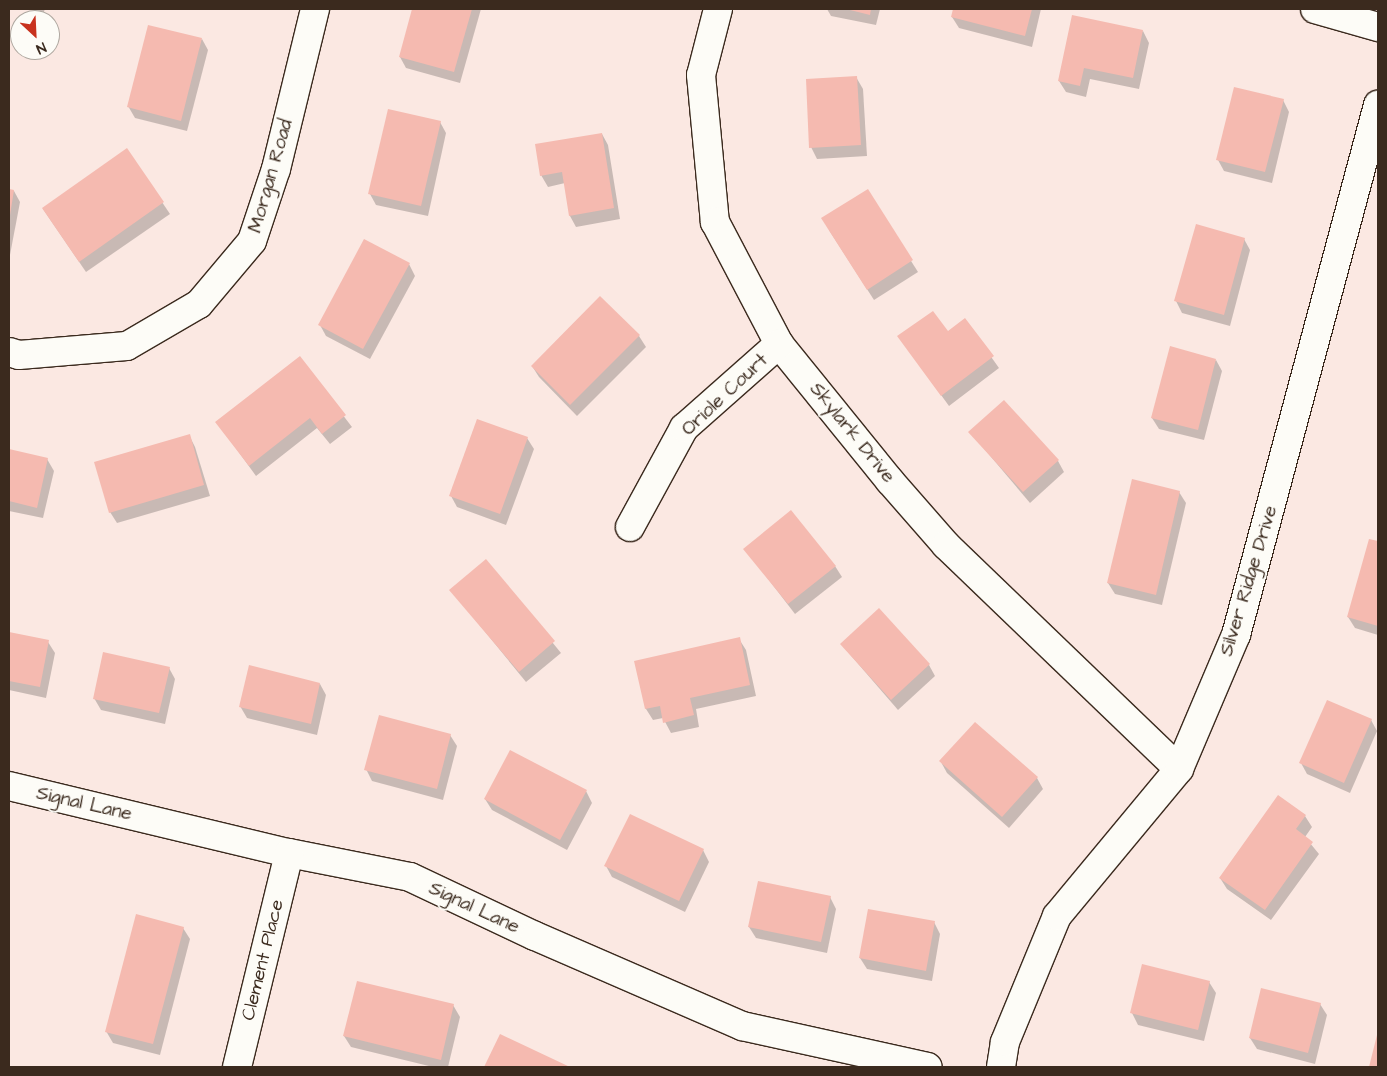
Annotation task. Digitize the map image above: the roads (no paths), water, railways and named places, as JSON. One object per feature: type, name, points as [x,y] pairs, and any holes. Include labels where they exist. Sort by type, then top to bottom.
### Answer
[{"type":"street","name":"Morgan Road","points":[[9,352],[20,355],[127,346],[199,304],[252,241],[276,169],[315,9]]},
{"type":"street","name":"Skylark Drive","points":[[718,9],[701,75],[715,222],[780,344],[890,481],[946,545],[1179,769]]},
{"type":"street","points":[[1315,9],[1378,27]]},
{"type":"street","name":"Silver Ridge Drive","points":[[1001,1067],[1005,1042],[1057,916],[1179,769],[1236,635],[1378,105]]},
{"type":"street","name":"Oriole Court","points":[[630,527],[684,428],[780,344]]},
{"type":"street","name":"Signal Lane","points":[[9,786],[289,854],[410,877],[535,936],[742,1026],[928,1067]]},
{"type":"street","name":"Clement Place","points":[[237,1067],[289,854]]}]
